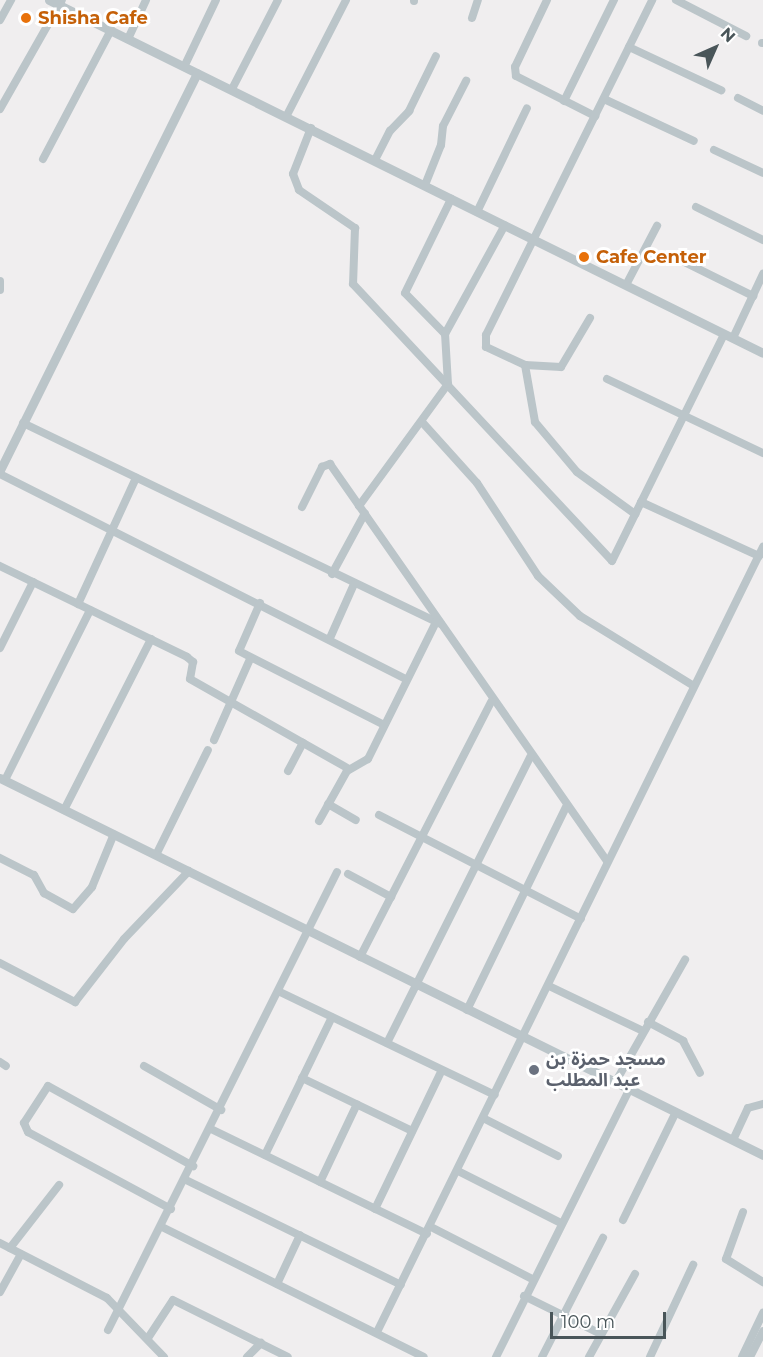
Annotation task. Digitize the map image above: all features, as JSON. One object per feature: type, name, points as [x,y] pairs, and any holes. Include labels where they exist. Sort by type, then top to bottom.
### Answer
[{"type":"street","points":[[0,20],[11,0]]},
{"type":"street","points":[[50,0],[61,2],[128,39],[287,115],[763,353]]},
{"type":"street","points":[[128,39],[146,0]]},
{"type":"street","points":[[184,67],[216,0]]},
{"type":"street","points":[[232,89],[278,0]]},
{"type":"street","points":[[287,115],[346,0]]},
{"type":"street","points":[[472,18],[478,0]]},
{"type":"street","points":[[547,0],[514,72],[595,116]]},
{"type":"street","points":[[564,101],[614,0]]},
{"type":"street","points":[[590,318],[561,367],[525,365],[494,355],[486,335],[652,0]]},
{"type":"street","points":[[676,0],[746,36]]},
{"type":"street","points":[[0,109],[61,2]]},
{"type":"street","points":[[43,159],[111,30]]},
{"type":"street","points":[[629,47],[721,90]]},
{"type":"street","points":[[375,160],[390,130],[409,111],[435,56]]},
{"type":"street","points":[[196,73],[0,472],[330,638],[405,679]]},
{"type":"street","points":[[425,185],[441,145],[443,126],[466,81]]},
{"type":"street","points":[[738,98],[763,111]]},
{"type":"street","points":[[604,99],[694,141]]},
{"type":"street","points":[[477,212],[527,108]]},
{"type":"street","points":[[311,128],[293,169],[297,186],[352,225],[353,284],[612,561],[681,415],[753,297],[763,274]]},
{"type":"street","points":[[714,150],[763,173]]},
{"type":"street","points":[[445,334],[405,293],[452,199]]},
{"type":"street","points":[[696,207],[763,240]]},
{"type":"street","points":[[359,506],[448,384],[445,334],[505,225]]},
{"type":"street","points":[[626,285],[657,226]]},
{"type":"street","points":[[670,255],[753,297]]},
{"type":"street","points":[[0,281],[0,290]]},
{"type":"street","points":[[525,365],[536,422],[577,472],[635,514]]},
{"type":"street","points":[[607,379],[763,453]]},
{"type":"street","points":[[422,422],[477,483],[538,576],[580,616],[692,685]]},
{"type":"street","points":[[23,423],[332,574],[438,623]]},
{"type":"street","points":[[302,507],[327,463],[365,513],[491,702],[607,861]]},
{"type":"street","points":[[78,604],[136,478]]},
{"type":"street","points":[[641,502],[759,556]]},
{"type":"street","points":[[332,574],[365,513]]},
{"type":"street","points":[[376,1332],[525,1038],[692,685],[763,547]]},
{"type":"street","points":[[0,566],[189,658],[190,679],[349,768]]},
{"type":"street","points":[[0,648],[33,582]]},
{"type":"street","points":[[330,638],[354,584]]},
{"type":"street","points":[[260,603],[237,648],[250,659],[384,725]]},
{"type":"street","points":[[90,610],[3,779],[763,1155]]},
{"type":"street","points":[[319,821],[349,768],[366,763],[405,679],[438,623]]},
{"type":"street","points":[[64,810],[151,639]]},
{"type":"street","points":[[214,740],[232,704],[250,659]]},
{"type":"street","points":[[360,957],[491,702]]},
{"type":"street","points":[[288,771],[303,743]]},
{"type":"street","points":[[156,855],[208,750]]},
{"type":"street","points":[[387,1043],[473,866],[530,757]]},
{"type":"street","points":[[328,804],[357,820]]},
{"type":"street","points":[[467,1010],[566,807]]},
{"type":"street","points":[[380,814],[421,839],[581,919]]},
{"type":"street","points":[[0,858],[34,875],[44,893],[73,909],[92,886],[114,834]]},
{"type":"street","points":[[0,963],[75,1002],[120,944],[189,871]]},
{"type":"street","points":[[108,1330],[186,1180],[338,872]]},
{"type":"street","points":[[348,874],[391,897]]},
{"type":"street","points":[[615,1083],[685,960]]},
{"type":"street","points":[[549,986],[643,1031]]},
{"type":"street","points":[[280,992],[495,1095]]},
{"type":"street","points":[[265,1155],[332,1017]]},
{"type":"street","points":[[648,1022],[683,1041],[700,1074]]},
{"type":"street","points":[[144,1066],[221,1110]]},
{"type":"street","points":[[375,1209],[442,1070]]},
{"type":"street","points":[[303,1078],[412,1131]]},
{"type":"street","points":[[171,1209],[28,1132],[24,1123],[48,1086],[193,1166]]},
{"type":"street","points":[[496,1357],[532,1279],[629,1090]]},
{"type":"street","points":[[320,1182],[357,1104]]},
{"type":"street","points":[[733,1140],[748,1108],[763,1104]]},
{"type":"street","points":[[623,1220],[676,1112]]},
{"type":"street","points":[[483,1118],[558,1156]]},
{"type":"street","points":[[211,1129],[375,1209],[429,1231],[532,1279]]},
{"type":"street","points":[[458,1171],[561,1223]]},
{"type":"street","points":[[186,1180],[400,1285]]},
{"type":"street","points":[[10,1248],[59,1185]]},
{"type":"street","points":[[743,1212],[726,1258],[763,1282]]},
{"type":"street","points":[[162,1227],[424,1357]]},
{"type":"street","points":[[277,1284],[300,1235]]},
{"type":"street","points":[[542,1357],[603,1238]]},
{"type":"street","points":[[0,1243],[120,1308],[164,1357]]},
{"type":"street","points":[[0,1292],[21,1254]]},
{"type":"street","points":[[650,1357],[693,1265]]},
{"type":"street","points":[[589,1357],[635,1274]]},
{"type":"street","points":[[524,1296],[601,1334]]},
{"type":"street","points":[[148,1338],[173,1300],[288,1357]]},
{"type":"street","points":[[742,1357],[763,1313]]},
{"type":"street","points":[[750,1357],[763,1331]]},
{"type":"street","points":[[247,1357],[261,1343]]},
{"type":"place","name":"Shisha Cafe","points":[[26,18]]},
{"type":"place","name":"Cafe Center","points":[[584,257]]},
{"type":"place","name":"مسجد حمزة بن عبد المطلب","points":[[534,1070]]}]
